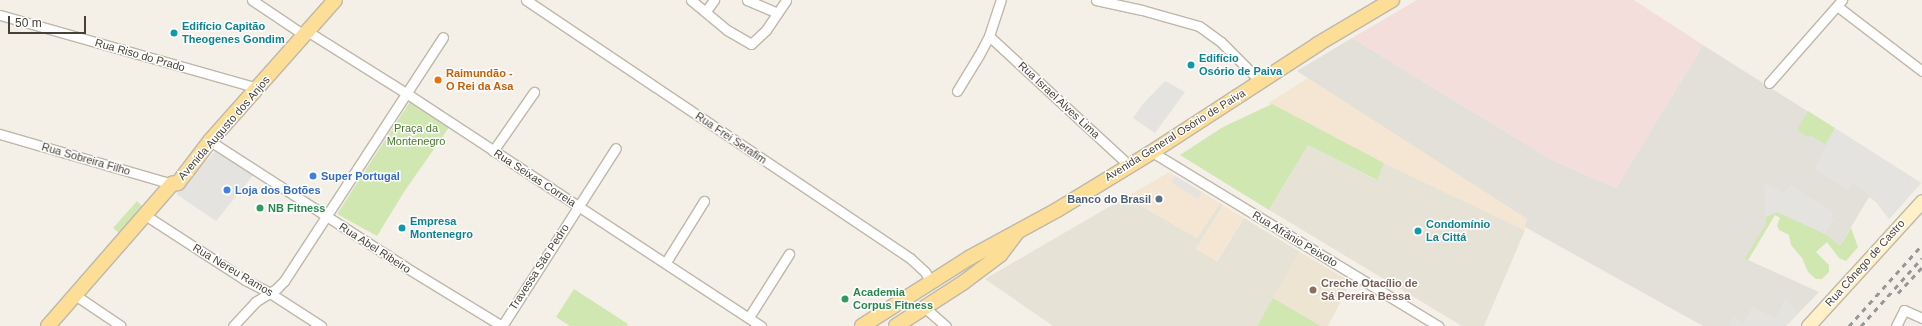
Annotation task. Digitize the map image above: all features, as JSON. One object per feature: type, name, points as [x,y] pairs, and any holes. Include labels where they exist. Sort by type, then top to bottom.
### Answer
[{"type":"main road","name":"Avenida Augusto dos Anjos","points":[[48,326],[172,184],[178,182],[210,141],[335,0]]},
{"type":"main road","name":"Avenida General Osório de Paiva","points":[[862,326],[931,282],[1018,230],[1057,210],[1152,152],[1318,44],[1392,0]]},
{"type":"main road","name":"Rua Cônego de Castro","points":[[1808,326],[1922,201]]},
{"type":"main road","name":"Avenida General Osório de Paiva","points":[[896,326],[964,282],[1000,256],[1018,230]]},
{"type":"street","name":"Rua Seixas Correia","points":[[252,0],[406,93],[493,151],[666,262],[761,326]]},
{"type":"street","name":"Rua Frei Serafim","points":[[526,0],[910,258],[925,272],[931,282]]},
{"type":"street","points":[[691,0],[727,30],[751,44],[766,30],[786,0]]},
{"type":"street","points":[[706,11],[714,0]]},
{"type":"street","points":[[747,0],[777,13]]},
{"type":"street","points":[[957,91],[989,36],[1001,0]]},
{"type":"street","points":[[1096,0],[1142,10],[1199,26],[1221,42],[1260,81]]},
{"type":"street","points":[[1769,82],[1839,3],[1922,71]]},
{"type":"street","name":"Rua Riso do Prado","points":[[0,15],[258,88]]},
{"type":"street","name":"Rua Israel Alves Lima","points":[[989,36],[1044,84],[1129,165]]},
{"type":"street","points":[[233,326],[255,302],[270,293],[284,281],[443,37]]},
{"type":"street","points":[[493,151],[534,92]]},
{"type":"street","name":"Rua Sobreira Filho","points":[[0,134],[172,184]]},
{"type":"street","name":"Rua Abel Ribeiro","points":[[210,141],[326,216],[502,326]]},
{"type":"street","name":"Travessa São Pedro","points":[[502,326],[616,148]]},
{"type":"street","name":"Rua Afrânio Peixoto","points":[[1152,152],[1438,326]]},
{"type":"street","points":[[666,262],[704,201]]},
{"type":"street","name":"Rua Nereu Ramos","points":[[146,215],[245,280],[270,293],[321,326]]},
{"type":"street","points":[[749,317],[789,254]]},
{"type":"street","points":[[75,295],[121,326]]},
{"type":"street","points":[[924,307],[946,326]]},
{"type":"street","points":[[1896,326],[1904,310],[1922,318]]},
{"type":"shaded area","points":[[1417,0],[1634,0],[1703,45],[1616,188],[1550,159],[1352,38]]},
{"type":"shaded area","points":[[1352,38],[1550,159],[1616,188],[1703,45],[1921,183],[1889,219],[1876,202],[1869,197],[1840,246],[1775,215],[1748,260],[1819,292],[1786,326],[1703,326],[1525,227],[1527,219],[1297,71]]},
{"type":"shaded area","points":[[1308,78],[1527,219],[1525,230],[1384,163],[1268,103]]},
{"type":"shaded area","points":[[1165,81],[1185,92],[1155,133],[1133,118],[1142,105]]},
{"type":"shaded area","points":[[1835,128],[1921,183],[1889,219],[1876,202],[1853,183],[1848,190],[1814,169]]},
{"type":"shaded area","name":"Condomínio La Cittá","points":[[1308,145],[1376,180],[1384,163],[1525,230],[1484,326],[1462,326],[1269,210]]},
{"type":"shaded area","points":[[217,149],[255,173],[216,221],[176,194]]},
{"type":"shaded area","points":[[1169,172],[1220,203],[1197,238],[1126,197]]},
{"type":"shaded area","points":[[1175,176],[1202,192],[1198,199],[1171,182]]},
{"type":"shaded area","points":[[1764,182],[1784,194],[1790,185],[1834,212],[1831,217],[1834,220],[1825,234],[1777,212],[1766,217]]},
{"type":"shaded area","points":[[1126,197],[1197,238],[1220,203],[1223,205],[1196,249],[1217,261],[1244,218],[1300,252],[1257,326],[1053,326],[985,279]]},
{"type":"shaded area","points":[[1223,205],[1244,218],[1216,261],[1196,249]]},
{"type":"shaded area","name":"Creche Otacílio de Sá Pereira Bessa","points":[[1300,252],[1351,282],[1328,326],[1321,326],[1273,298]]},
{"type":"shaded area","points":[[1786,298],[1798,313],[1786,326],[1729,326],[1733,317],[1744,323],[1752,307],[1775,318]]},
{"type":"green space","name":"Praça da Montenegro","points":[[411,100],[450,126],[404,192],[377,236],[337,214]]},
{"type":"green space","points":[[1272,104],[1384,163],[1377,180],[1308,145],[1269,210],[1180,155],[1223,127]]},
{"type":"green space","points":[[1808,111],[1835,128],[1825,144],[1810,135],[1808,137],[1797,130]]},
{"type":"green space","points":[[137,201],[142,206],[119,233],[113,228]]},
{"type":"green space","points":[[1777,212],[1825,234],[1840,246],[1851,228],[1858,247],[1846,261],[1839,258],[1827,242],[1816,252],[1829,265],[1829,272],[1822,279],[1816,279],[1808,272],[1802,258],[1791,245],[1789,235],[1779,230],[1777,225],[1780,218],[1775,215],[1748,260],[1745,258],[1766,224],[1766,217]]},
{"type":"green space","points":[[574,289],[628,324],[627,326],[570,326],[556,317]]},
{"type":"green space","points":[[1273,298],[1321,326],[1257,326]]},
{"type":"railway","points":[[1849,326],[1922,245]]},
{"type":"railway","points":[[1861,326],[1922,258]]},
{"type":"railway","points":[[1898,293],[1922,267]]},
{"type":"place","name":"Edifício Capitão Theogenes Gondim","points":[[174,33]]},
{"type":"place","name":"Edifício Osório de Paiva","points":[[1191,65]]},
{"type":"place","name":"Raimundão - O Rei da Asa","points":[[438,80]]},
{"type":"place","name":"Super Portugal","points":[[313,176]]},
{"type":"place","name":"Loja dos Botões","points":[[227,190]]},
{"type":"place","name":"Banco do Brasil","points":[[1159,199]]},
{"type":"place","name":"NB Fitness","points":[[260,208]]},
{"type":"place","name":"Empresa Montenegro","points":[[402,228]]},
{"type":"place","name":"Condomínio La Cittá","points":[[1418,231]]},
{"type":"place","name":"Creche Otacílio de Sá Pereira Bessa","points":[[1313,290]]},
{"type":"place","name":"Academia Corpus Fitness","points":[[845,299]]}]
